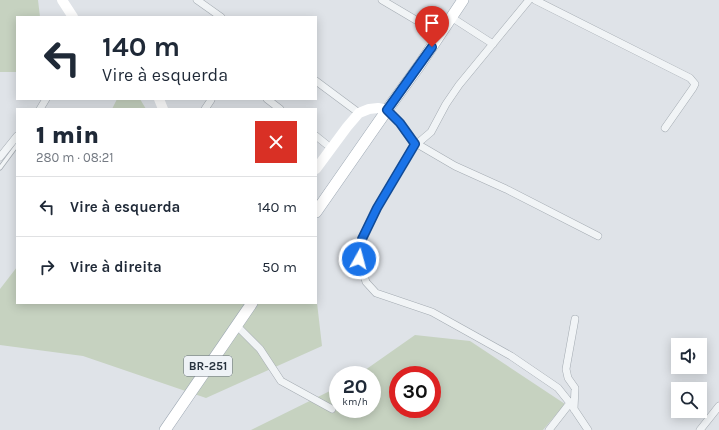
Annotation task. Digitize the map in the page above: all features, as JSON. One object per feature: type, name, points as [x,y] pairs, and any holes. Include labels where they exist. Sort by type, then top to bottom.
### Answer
[{"type":"main road","points":[[317,211],[419,66],[463,0]]},
{"type":"main road","name":"BR-251","points":[[165,430],[251,304]]},
{"type":"street","points":[[62,0],[72,16]]},
{"type":"street","points":[[197,0],[220,16]]},
{"type":"street","points":[[382,0],[426,26],[435,30],[443,30]]},
{"type":"street","points":[[529,0],[459,85],[446,104],[431,132],[417,144],[377,208],[362,239],[359,259],[366,282],[376,293],[432,312],[512,356],[558,388],[588,430]]},
{"type":"street","points":[[535,0],[690,78],[695,84],[665,128]]},
{"type":"street","points":[[451,17],[494,44]]},
{"type":"street","points":[[317,82],[359,113]]},
{"type":"street","points":[[206,108],[211,100]]},
{"type":"street","points":[[268,100],[279,108]]},
{"type":"street","points":[[317,168],[359,113],[369,109],[378,108],[387,110],[417,144],[455,166],[506,189],[598,236]]},
{"type":"street","points":[[0,157],[16,137]]},
{"type":"street","points":[[317,137],[331,148]]},
{"type":"street","points":[[549,430],[572,406],[575,388],[568,378],[566,369],[576,319]]},
{"type":"street","points":[[236,325],[260,349],[282,381],[329,407]]},
{"type":"street","points":[[700,430],[719,406]]},
{"type":"lane","points":[[0,168],[16,146]]},
{"type":"green space","points":[[0,0],[38,0],[40,16],[16,16],[16,72],[0,72]]},
{"type":"green space","points":[[116,100],[141,100],[145,108],[112,108]]},
{"type":"green space","points":[[16,268],[16,304],[317,304],[317,303],[322,346],[206,398],[83,356],[0,345],[0,289]]},
{"type":"green space","points":[[415,335],[470,341],[565,404],[543,430],[251,430],[329,391],[329,418],[381,418],[381,366],[371,366]]},
{"type":"route","points":[[359,259],[362,239],[377,208],[415,144],[400,123],[387,110],[432,47]]}]
